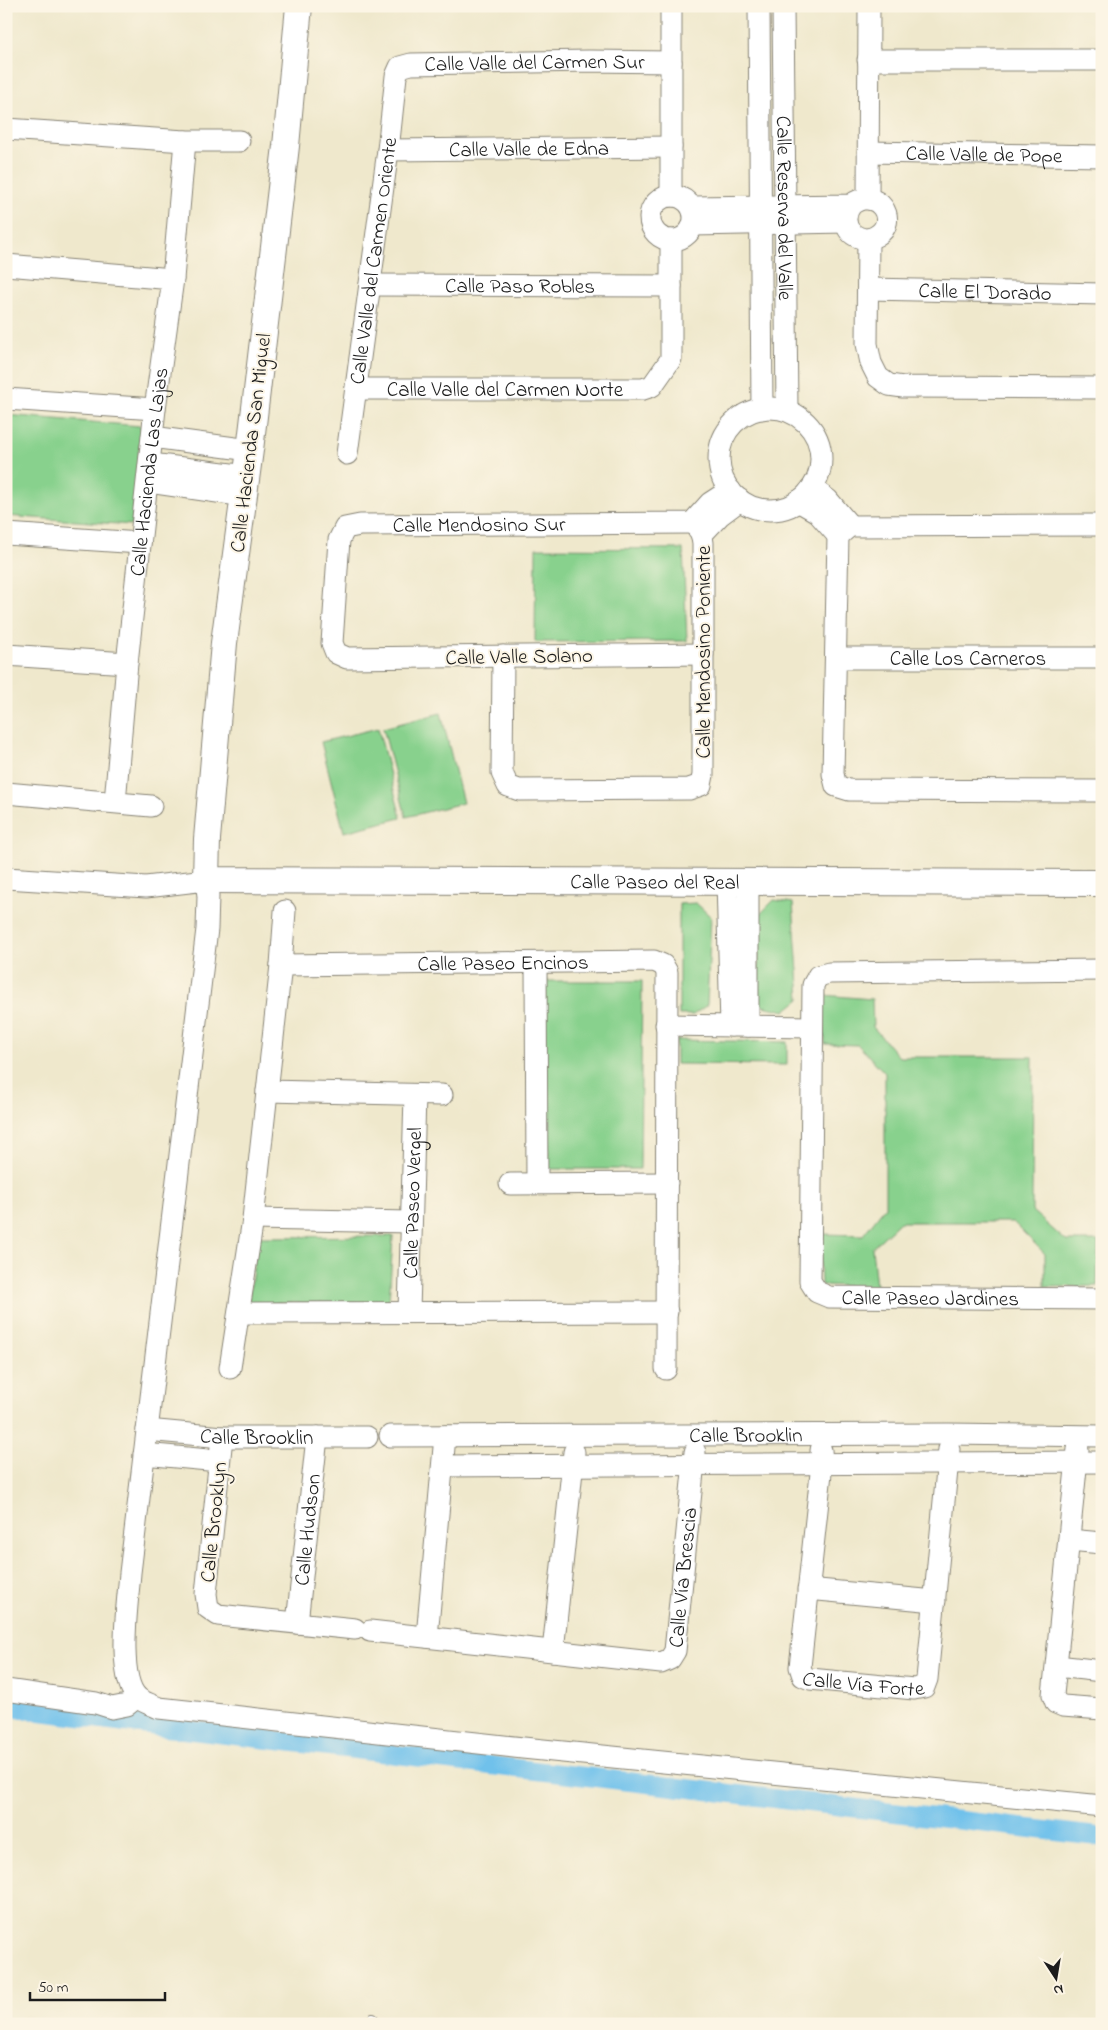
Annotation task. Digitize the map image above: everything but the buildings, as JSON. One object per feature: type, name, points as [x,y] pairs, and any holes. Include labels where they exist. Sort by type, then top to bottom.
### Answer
[{"type":"street","name":"Calle Hacienda San Miguel","points":[[206,880],[224,643],[246,486],[286,146],[299,6]]},
{"type":"street","points":[[671,6],[671,196]]},
{"type":"street","name":"Calle Reserva del Valle","points":[[759,6],[762,409]]},
{"type":"street","name":"Calle Reserva del Valle","points":[[783,6],[787,410]]},
{"type":"street","points":[[692,216],[784,214],[855,208],[880,204],[884,209],[886,222],[880,234],[868,239],[856,237],[851,233],[855,208],[868,152],[868,6]]},
{"type":"street","name":"Calle Valle del Carmen Sur","points":[[400,67],[410,64],[589,60],[671,62]]},
{"type":"street","points":[[868,60],[1102,60]]},
{"type":"street","name":"Calle Valle del Carmen Oriente","points":[[347,454],[388,150],[396,76],[400,67]]},
{"type":"street","points":[[6,129],[185,141],[239,141]]},
{"type":"street","name":"Calle Hacienda Las Lajas","points":[[115,802],[127,663],[140,543],[150,473],[155,409],[173,279],[185,141]]},
{"type":"street","name":"Calle Valle de Edna","points":[[388,150],[671,147]]},
{"type":"street","name":"Calle Valle de Pope","points":[[868,152],[1102,156]]},
{"type":"street","points":[[671,196],[684,199],[692,216],[686,235],[671,240],[658,234],[651,221],[653,207],[658,201],[671,196]]},
{"type":"street","points":[[868,239],[868,344],[871,363],[878,377],[889,385],[903,387],[1102,388]]},
{"type":"street","points":[[671,240],[671,286]]},
{"type":"street","points":[[6,265],[173,279]]},
{"type":"street","name":"Calle Paso Robles","points":[[370,285],[671,286]]},
{"type":"street","name":"Calle Valle del Carmen Norte","points":[[356,389],[643,389],[652,386],[671,359],[671,286]]},
{"type":"street","name":"Calle El Dorado","points":[[869,289],[1102,294]]},
{"type":"street","points":[[6,399],[155,409]]},
{"type":"street","points":[[762,409],[787,410],[800,417],[811,429],[819,444],[821,460],[818,476],[805,495],[784,508],[769,510],[754,507],[735,495],[721,475],[719,460],[721,444],[728,430],[739,418],[762,409]]},
{"type":"street","points":[[152,437],[250,450]]},
{"type":"street","points":[[150,473],[246,486]]},
{"type":"street","points":[[697,529],[710,503],[735,495]]},
{"type":"street","points":[[805,495],[817,512],[844,531],[1102,525]]},
{"type":"street","name":"Calle Mendosino Sur","points":[[336,653],[332,643],[339,540],[345,528],[360,525],[697,529]]},
{"type":"street","name":"Calle Mendosino Poniente","points":[[503,656],[502,773],[508,786],[519,790],[689,789],[700,784],[703,775],[703,654],[697,529]]},
{"type":"street","points":[[844,531],[836,658],[833,774],[836,786],[849,790],[1102,791]]},
{"type":"street","points":[[6,534],[140,543]]},
{"type":"street","name":"Calle Valle Solano","points":[[336,653],[347,658],[703,654]]},
{"type":"street","points":[[6,655],[127,663]]},
{"type":"street","name":"Calle Los Carneros","points":[[836,658],[1102,658]]},
{"type":"street","points":[[6,793],[151,806]]},
{"type":"street","points":[[6,878],[146,887],[206,880],[208,896],[207,929],[130,1573],[124,1657],[125,1673],[137,1697],[158,1708],[524,1748],[1102,1806]]},
{"type":"street","name":"Calle Paseo del Real","points":[[206,880],[1102,883]]},
{"type":"street","points":[[738,881],[740,1026]]},
{"type":"street","points":[[230,1368],[253,1219],[281,965],[285,911]]},
{"type":"street","name":"Calle Paseo Encinos","points":[[281,965],[654,961],[663,965],[667,972],[666,1369]]},
{"type":"street","points":[[536,963],[537,1183]]},
{"type":"street","name":"Calle Paseo Jardines","points":[[1102,970],[829,973],[818,976],[813,984],[810,1281],[817,1292],[829,1298],[1102,1299]]},
{"type":"street","points":[[666,1026],[812,1027]]},
{"type":"street","points":[[267,1091],[442,1095]]},
{"type":"street","name":"Calle Paseo Vergel","points":[[409,1312],[415,1095]]},
{"type":"street","points":[[510,1184],[667,1183]]},
{"type":"street","points":[[253,1219],[411,1222]]},
{"type":"street","points":[[240,1313],[667,1312]]},
{"type":"street","name":"Calle Brooklin","points":[[147,1430],[222,1437],[367,1437]]},
{"type":"street","name":"Calle Brooklin","points":[[390,1436],[949,1434],[1102,1436]]},
{"type":"street","name":"Calle Vía Forte","points":[[821,1435],[822,1464],[800,1667],[803,1676],[810,1679],[914,1689],[924,1686],[928,1679],[949,1434]]},
{"type":"street","points":[[552,1651],[573,1465],[574,1435]]},
{"type":"street","name":"Calle Vía Brescia","points":[[297,1623],[661,1663],[670,1659],[675,1651],[696,1435]]},
{"type":"street","points":[[427,1637],[445,1436]]},
{"type":"street","points":[[1079,1436],[1053,1696],[1056,1703],[1063,1706],[1102,1709]]},
{"type":"street","name":"Calle Brooklyn","points":[[222,1437],[206,1594],[208,1608],[218,1614],[297,1623]]},
{"type":"street","name":"Calle Hudson","points":[[297,1623],[316,1437]]},
{"type":"street","name":"Calle Brooklin","points":[[144,1454],[220,1461]]},
{"type":"street","name":"Calle Brooklin","points":[[443,1466],[1102,1462]]},
{"type":"street","points":[[1069,1540],[1102,1543]]},
{"type":"street","points":[[808,1589],[936,1601]]},
{"type":"street","points":[[1056,1666],[1102,1671]]},
{"type":"street","points":[[6,1690],[96,1703],[112,1708],[127,1705],[137,1697]]},
{"type":"green space","points":[[6,415],[141,426],[132,525],[6,516]]},
{"type":"green space","points":[[536,548],[683,549],[687,641],[535,642]]},
{"type":"green space","points":[[441,713],[463,803],[406,817],[383,728]]},
{"type":"green space","points":[[378,728],[401,818],[344,832],[321,742]]},
{"type":"green space","points":[[774,900],[793,903],[800,999],[785,1011],[758,1005],[759,915]]},
{"type":"green space","points":[[696,903],[711,917],[707,1005],[693,1015],[679,1015],[679,904]]},
{"type":"green space","points":[[542,981],[642,981],[640,1169],[549,1169]]},
{"type":"green space","points":[[823,995],[872,999],[873,1027],[899,1057],[1033,1057],[1032,1211],[1066,1241],[1098,1241],[1097,1286],[1045,1287],[1045,1254],[1013,1222],[900,1222],[872,1248],[876,1287],[821,1285],[819,1234],[863,1235],[885,1207],[885,1073],[858,1045],[825,1044]]},
{"type":"green space","points":[[676,1040],[787,1042],[787,1065],[676,1064]]},
{"type":"green space","points":[[393,1236],[389,1303],[248,1303],[258,1237]]},
{"type":"waterway","points":[[6,1707],[1102,1837]]}]
